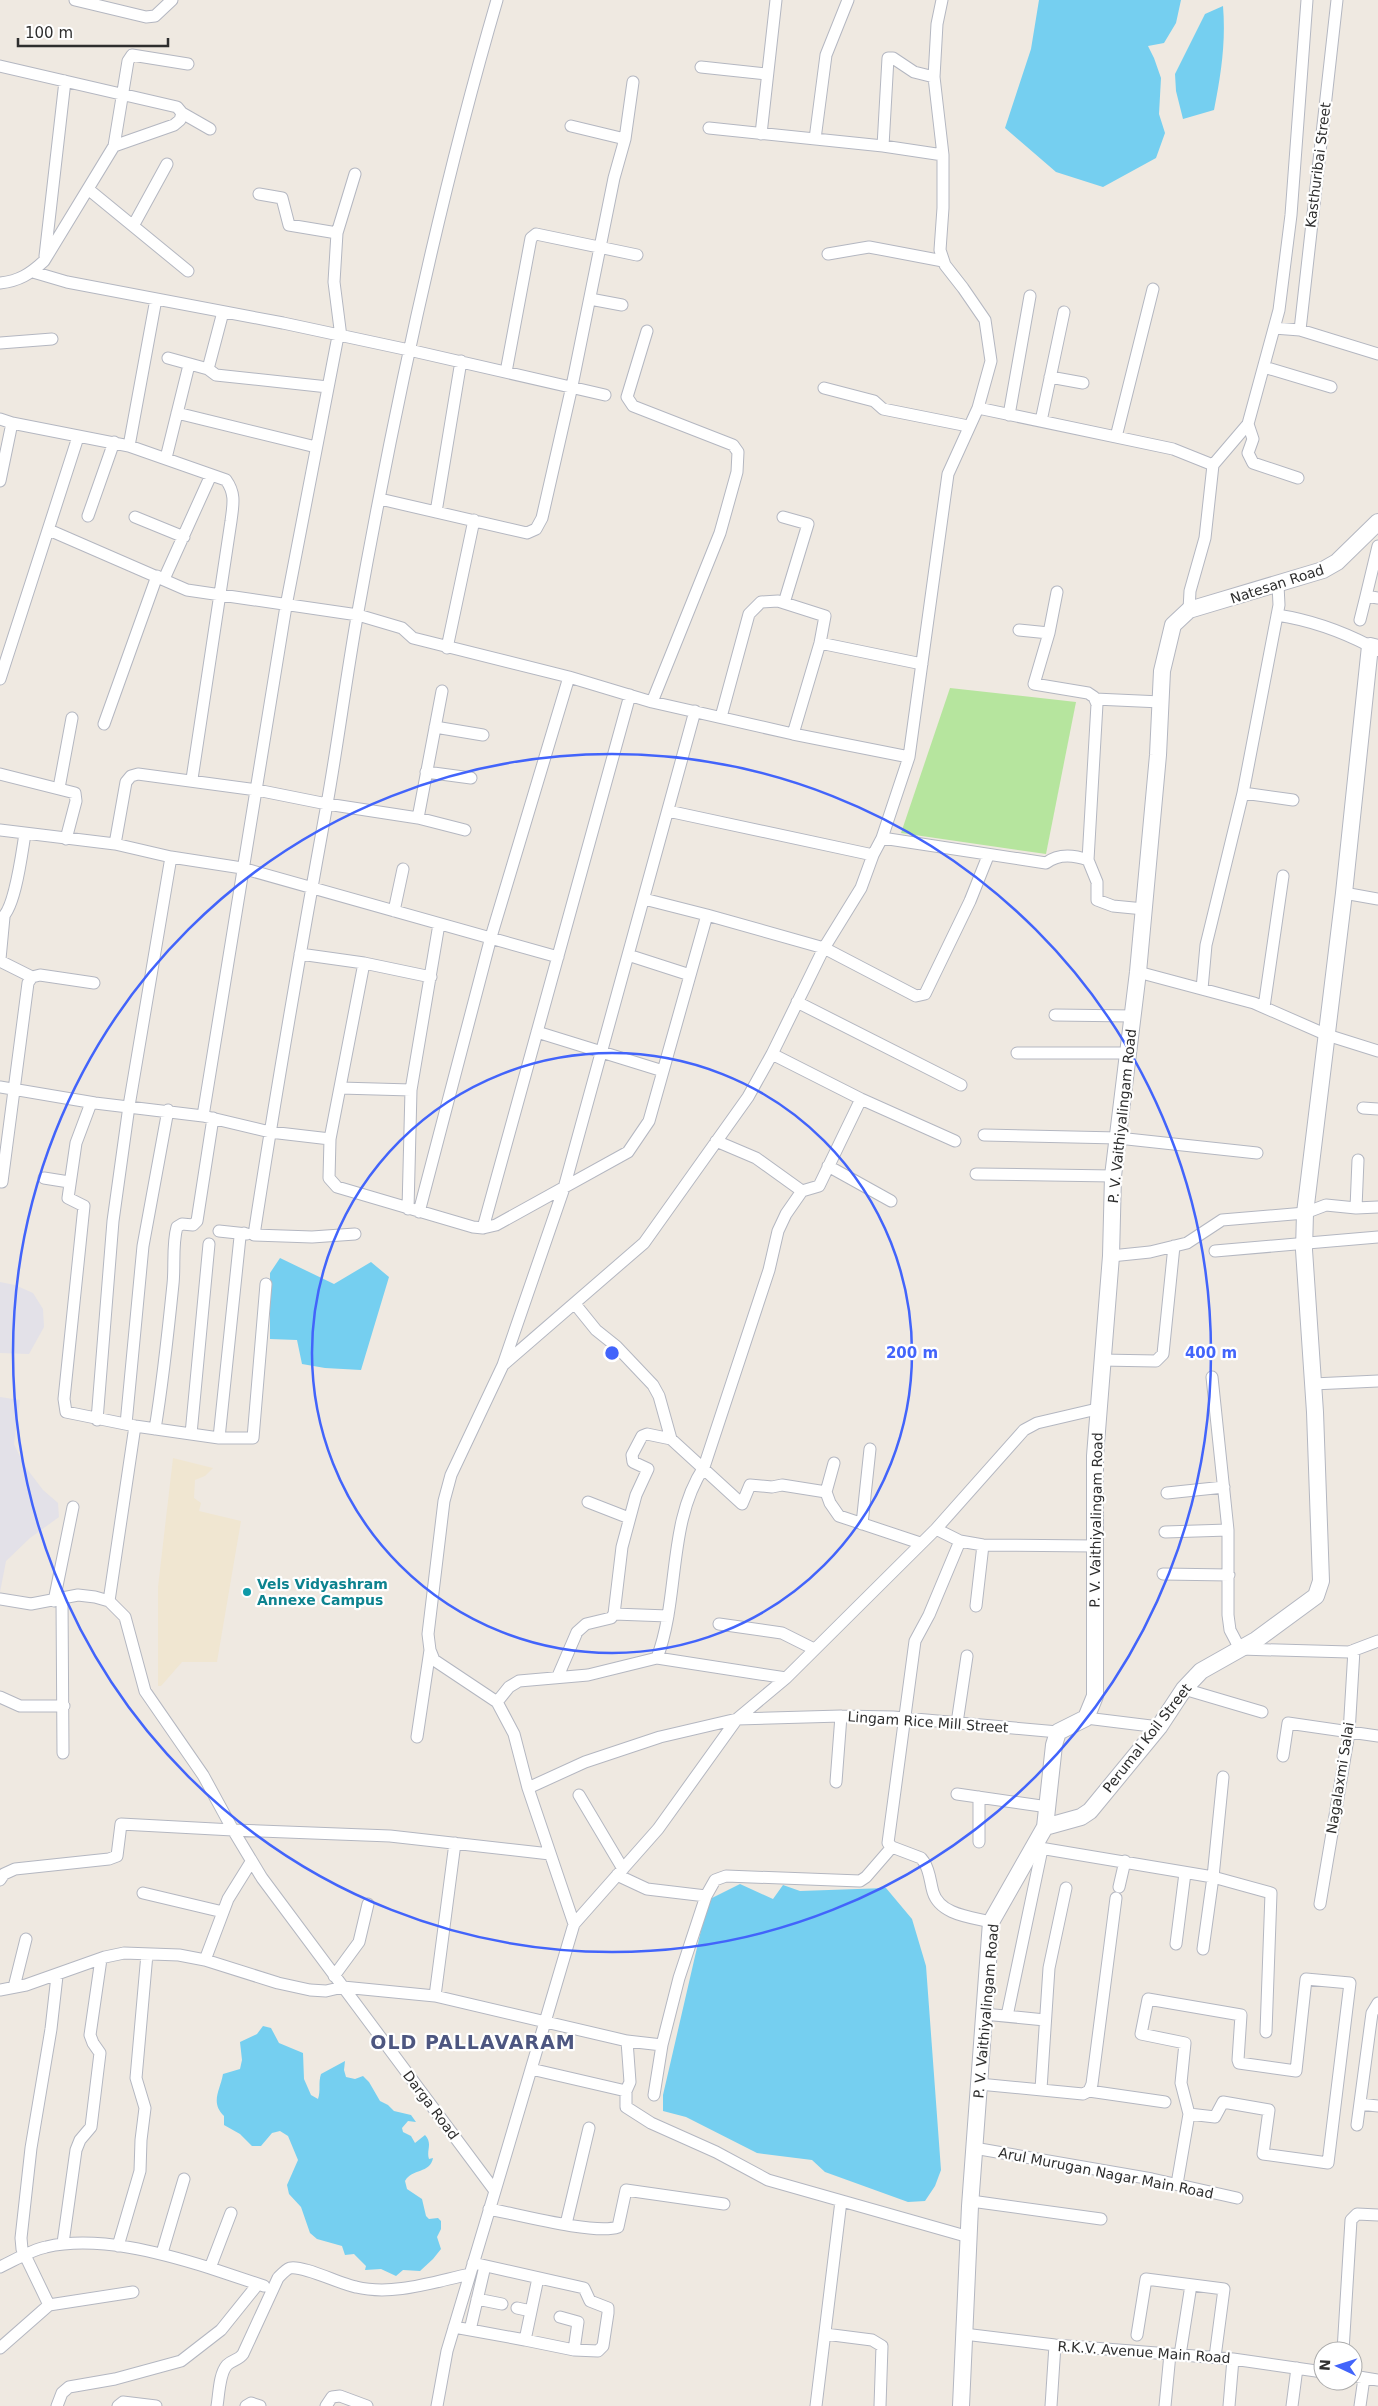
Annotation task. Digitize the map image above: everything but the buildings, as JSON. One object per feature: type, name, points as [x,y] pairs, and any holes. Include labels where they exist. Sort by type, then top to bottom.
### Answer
[{"type":"street","points":[[75,0],[146,17],[155,16],[172,0]]},
{"type":"street","points":[[249,1234],[270,1132],[358,615],[409,350],[482,52],[497,0]]},
{"type":"street","points":[[761,134],[776,0]]},
{"type":"street","points":[[815,139],[826,55],[848,0]]},
{"type":"street","points":[[503,1365],[575,1304],[593,1285],[644,1243],[748,1097],[772,1054],[824,948],[861,888],[873,855],[882,838],[909,757],[948,474],[968,426],[978,408],[991,361],[985,320],[943,261],[940,250],[943,208],[943,155],[934,77],[937,24],[942,0]]},
{"type":"street","points":[[1189,610],[1190,590],[1205,538],[1212,465],[1248,424],[1279,310],[1291,216],[1307,0]]},
{"type":"street","name":"Kasthuribai Street","points":[[1300,330],[1337,0]]},
{"type":"street","points":[[0,283],[16,282],[33,272],[44,261],[114,146],[128,61],[132,55],[188,64]]},
{"type":"street","points":[[883,146],[888,58],[894,58],[914,72],[934,77]]},
{"type":"street","points":[[0,66],[177,107],[182,114],[210,129]]},
{"type":"street","points":[[700,67],[767,74]]},
{"type":"street","points":[[44,261],[65,81]]},
{"type":"street","points":[[380,500],[527,533],[536,529],[542,518],[572,386],[614,178],[625,139],[633,82]]},
{"type":"street","points":[[114,146],[174,125],[180,120],[182,114]]},
{"type":"street","points":[[571,126],[625,139]]},
{"type":"street","points":[[709,128],[883,146],[943,155]]},
{"type":"street","points":[[132,226],[167,164]]},
{"type":"street","points":[[155,1429],[165,1368],[177,1227],[182,1224],[193,1225],[197,1221],[208,1117],[242,868],[257,790],[286,606],[328,387],[340,336],[334,282],[337,233],[355,174]]},
{"type":"street","points":[[88,189],[188,271]]},
{"type":"street","points":[[259,194],[282,198],[289,225],[337,233]]},
{"type":"street","points":[[506,372],[531,238],[536,234],[637,255]]},
{"type":"street","points":[[828,254],[850,249],[869,248],[943,261]]},
{"type":"street","points":[[33,272],[67,282],[461,361],[605,395]]},
{"type":"street","points":[[1116,438],[1153,289]]},
{"type":"street","points":[[1009,415],[1030,296]]},
{"type":"street","points":[[129,446],[156,299]]},
{"type":"street","points":[[590,299],[622,305]]},
{"type":"street","points":[[208,369],[223,312]]},
{"type":"street","points":[[1041,421],[1064,312]]},
{"type":"street","points":[[1274,328],[1300,330],[1378,354]]},
{"type":"street","points":[[648,331],[627,397],[628,401],[633,406],[733,445],[738,452],[737,472],[720,533],[652,702]]},
{"type":"street","points":[[0,343],[52,339]]},
{"type":"street","points":[[168,358],[208,369],[216,375],[328,387]]},
{"type":"street","points":[[436,512],[461,361]]},
{"type":"street","points":[[166,458],[189,365]]},
{"type":"street","points":[[1264,367],[1331,387]]},
{"type":"street","points":[[1050,377],[1083,383]]},
{"type":"street","points":[[824,388],[874,401],[883,409],[968,426]]},
{"type":"street","points":[[978,408],[1173,449],[1212,465]]},
{"type":"street","points":[[177,413],[316,447]]},
{"type":"street","points":[[0,419],[78,437],[129,446],[226,480],[234,496],[192,779]]},
{"type":"street","points":[[0,480],[12,423]]},
{"type":"street","points":[[1248,424],[1253,439],[1248,453],[1252,463],[1298,478]]},
{"type":"street","points":[[0,679],[78,437]]},
{"type":"street","points":[[88,516],[114,442]]},
{"type":"street","points":[[104,724],[161,577],[184,537],[211,475]]},
{"type":"street","points":[[135,516],[184,537]]},
{"type":"street","points":[[783,517],[808,524],[784,603]]},
{"type":"street","points":[[447,648],[474,520]]},
{"type":"street","name":"Natesan Road","points":[[1189,610],[1278,585],[1323,570],[1373,543],[1378,522]]},
{"type":"street","points":[[49,530],[161,577],[187,590],[286,606],[358,615],[402,628],[413,638],[569,677],[652,702],[793,734],[909,757]]},
{"type":"street","points":[[1360,620],[1372,597],[1373,543]]},
{"type":"street","points":[[1202,988],[1206,946],[1243,793],[1280,605],[1278,585]]},
{"type":"street","points":[[1057,592],[1049,633],[1034,684],[1088,693],[1095,699],[1097,704],[1088,860],[1096,882],[1097,900],[1113,906],[1144,909]]},
{"type":"street","points":[[720,717],[749,614],[761,602],[784,603],[825,616],[820,644],[793,734]]},
{"type":"street","name":"P. V. Vaithiyalingam Road","points":[[1086,1718],[1095,1696],[1095,1456],[1101,1360],[1111,1256],[1113,1176],[1138,972],[1158,755],[1162,671],[1173,625],[1189,610]]},
{"type":"street","points":[[1277,615],[1302,618],[1374,647],[1305,1213],[1304,1245],[1313,1384],[1378,1381]]},
{"type":"street","points":[[1019,630],[1049,633]]},
{"type":"street","points":[[820,644],[922,664]]},
{"type":"street","points":[[414,1211],[491,937],[569,677]]},
{"type":"street","points":[[418,818],[442,690]]},
{"type":"street","points":[[483,1228],[630,695]]},
{"type":"street","points":[[1095,699],[1161,702]]},
{"type":"street","points":[[574,1924],[528,1788],[514,1734],[497,1702],[443,1668],[434,1660],[430,1650],[428,1634],[444,1501],[451,1475],[503,1365],[564,1188],[695,711]]},
{"type":"street","points":[[59,788],[72,718]]},
{"type":"street","points":[[435,727],[483,735]]},
{"type":"street","points":[[426,772],[472,778]]},
{"type":"street","points":[[0,774],[74,793],[76,797],[66,839]]},
{"type":"street","points":[[115,844],[126,782],[131,776],[138,774],[192,779],[257,790],[327,804],[418,818],[465,830]]},
{"type":"street","points":[[1243,793],[1293,800]]},
{"type":"street","points":[[668,811],[873,855]]},
{"type":"street","points":[[0,830],[115,844],[171,857],[242,868],[310,889],[558,956]]},
{"type":"street","points":[[26,834],[11,903],[2,918],[0,960],[32,978]]},
{"type":"street","points":[[882,838],[988,856],[1046,863],[1053,858],[1075,855],[1088,860]]},
{"type":"street","points":[[644,899],[824,948],[916,996],[921,996],[924,994],[970,901],[988,856]]},
{"type":"street","points":[[97,1420],[113,1221],[129,1106],[171,857]]},
{"type":"street","points":[[394,912],[403,869]]},
{"type":"street","points":[[1264,1007],[1283,876]]},
{"type":"street","points":[[1344,893],[1378,899]]},
{"type":"street","points":[[364,963],[330,1139],[329,1178],[336,1187],[414,1211],[483,1228],[496,1224],[628,1152],[649,1121],[707,916]]},
{"type":"street","points":[[414,1211],[411,1090],[439,924]]},
{"type":"street","points":[[300,954],[364,963],[431,976]]},
{"type":"street","points":[[628,955],[690,975]]},
{"type":"street","points":[[1138,972],[1202,988],[1264,1007],[1326,1035],[1378,1051]]},
{"type":"street","points":[[2,1182],[27,988],[32,978],[40,975],[94,983]]},
{"type":"street","points":[[797,1002],[961,1086]]},
{"type":"street","points":[[1055,1015],[1133,1016]]},
{"type":"street","points":[[537,1032],[663,1071]]},
{"type":"street","points":[[1018,1052],[1128,1053]]},
{"type":"street","points":[[772,1054],[861,1099],[956,1141]]},
{"type":"street","points":[[0,1087],[91,1103],[168,1110],[208,1117],[270,1132],[330,1139]]},
{"type":"street","points":[[340,1088],[411,1090]]},
{"type":"street","points":[[657,1658],[666,1634],[681,1527],[689,1494],[704,1467],[770,1270],[778,1231],[786,1214],[802,1191],[818,1186],[861,1099]]},
{"type":"street","points":[[91,1103],[76,1143],[69,1182],[68,1198],[84,1206],[64,1407],[68,1414],[219,1438],[253,1438],[266,1284]]},
{"type":"street","points":[[1363,1108],[1378,1109]]},
{"type":"street","points":[[0,1599],[32,1604],[58,1601],[78,1595],[109,1601],[131,1425],[143,1246],[168,1110]]},
{"type":"street","points":[[984,1135],[1118,1138],[1257,1153]]},
{"type":"street","points":[[716,1141],[756,1158],[802,1191]]},
{"type":"street","points":[[1356,1208],[1358,1160]]},
{"type":"street","points":[[828,1166],[891,1201]]},
{"type":"street","points":[[976,1174],[1113,1176]]},
{"type":"street","points":[[44,1178],[69,1182]]},
{"type":"street","points":[[1111,1256],[1150,1252],[1174,1246],[1198,1237],[1222,1220],[1305,1213],[1326,1205],[1356,1208],[1378,1207]]},
{"type":"street","points":[[219,1231],[312,1237],[354,1234]]},
{"type":"street","points":[[219,1438],[240,1237],[249,1234]]},
{"type":"street","points":[[1215,1251],[1304,1245],[1378,1237]]},
{"type":"street","points":[[191,1434],[209,1244]]},
{"type":"street","points":[[1101,1360],[1156,1361],[1163,1354],[1174,1246]]},
{"type":"street","points":[[575,1304],[596,1330],[616,1346],[653,1385],[659,1396],[671,1439]]},
{"type":"street","points":[[1212,1377],[1228,1530],[1228,1615],[1230,1630],[1240,1648],[1349,1652],[1378,1641]]},
{"type":"street","name":"Perumal Koil Street","points":[[1045,1827],[1086,1814],[1159,1727],[1184,1689],[1201,1671],[1256,1640],[1316,1596],[1320,1590],[1313,1384]]},
{"type":"street","points":[[437,2406],[447,2351],[574,1924],[658,1828],[737,1719],[786,1678],[936,1529],[1024,1430],[1037,1423],[1098,1409]]},
{"type":"street","points":[[558,1676],[577,1632],[586,1624],[611,1618],[614,1614],[622,1547],[629,1518],[648,1469],[633,1462],[632,1455],[642,1436],[647,1434],[671,1439],[704,1467],[742,1504],[750,1485],[772,1487],[782,1485],[826,1492]]},
{"type":"street","points":[[862,1524],[870,1449]]},
{"type":"street","points":[[834,1462],[826,1492],[830,1503],[839,1516],[920,1543]]},
{"type":"street","points":[[1167,1492],[1224,1487]]},
{"type":"street","points":[[588,1502],[629,1518]]},
{"type":"street","points":[[63,1752],[64,1706],[58,1601],[73,1507]]},
{"type":"street","points":[[936,1529],[960,1541],[983,1545],[1095,1546]]},
{"type":"street","points":[[1165,1532],[1228,1530]]},
{"type":"street","points":[[960,1541],[929,1615],[915,1641],[888,1842],[892,1848],[921,1858],[936,1900],[940,1906],[991,1922]]},
{"type":"street","points":[[976,1606],[983,1545]]},
{"type":"street","points":[[1162,1574],[1229,1575]]},
{"type":"street","name":"Darga Road","points":[[109,1601],[126,1617],[145,1691],[203,1775],[251,1862],[494,2191]]},
{"type":"street","points":[[614,1614],[668,1616]]},
{"type":"street","points":[[719,1624],[782,1633],[814,1649]]},
{"type":"street","points":[[417,1737],[430,1650]]},
{"type":"street","name":"Nagalaxmi Salai","points":[[1320,1904],[1349,1733],[1354,1650]]},
{"type":"street","points":[[957,1723],[967,1656]]},
{"type":"street","points":[[497,1702],[509,1687],[519,1681],[588,1674],[657,1658],[786,1678]]},
{"type":"street","points":[[1184,1689],[1262,1712]]},
{"type":"street","points":[[0,1697],[20,1706],[64,1706]]},
{"type":"street","points":[[836,1782],[841,1716]]},
{"type":"street","name":"Lingam Rice Mill Street","points":[[528,1788],[586,1762],[660,1737],[737,1719],[841,1716],[906,1719],[1058,1732]]},
{"type":"street","points":[[1058,1732],[1086,1718],[1159,1727]]},
{"type":"street","points":[[1283,1756],[1288,1723],[1378,1736]]},
{"type":"street","name":"P. V. Vaithiyalingam Road","points":[[961,2406],[974,2148],[991,1922],[1038,1848],[1045,1827],[1054,1745],[1058,1732]]},
{"type":"street","points":[[1203,1949],[1214,1877],[1223,1777]]},
{"type":"street","points":[[958,1794],[1048,1807]]},
{"type":"street","points":[[579,1795],[620,1872],[647,1889],[706,1896]]},
{"type":"street","points":[[979,1797],[979,1842]]},
{"type":"street","points":[[0,1880],[4,1874],[15,1869],[109,1859],[117,1856],[122,1824],[390,1836],[550,1854]]},
{"type":"street","points":[[436,1996],[455,1843]]},
{"type":"street","points":[[654,2095],[662,2046],[679,1978],[706,1896],[715,1880],[726,1876],[860,1881],[866,1877],[892,1848]]},
{"type":"street","points":[[1008,2016],[1038,1848],[1214,1877],[1271,1893],[1266,2032]]},
{"type":"street","points":[[1089,2091],[1092,2084],[1118,1893],[1125,1861]]},
{"type":"street","points":[[205,1960],[223,1912],[251,1862]]},
{"type":"street","points":[[1176,1944],[1186,1873]]},
{"type":"street","points":[[1041,2088],[1049,1968],[1066,1888]]},
{"type":"street","points":[[143,1893],[223,1912]]},
{"type":"street","points":[[334,1976],[359,1942],[368,1904]]},
{"type":"street","points":[[14,1987],[26,1940]]},
{"type":"street","points":[[0,1990],[57,1976],[101,1959],[124,1953],[179,1955],[205,1960],[278,1983],[310,1990],[326,1991],[343,1987],[436,1996],[545,2022],[662,2046]]},
{"type":"street","points":[[118,2246],[140,2171],[145,2108],[136,2078],[147,1954]]},
{"type":"street","points":[[63,2243],[76,2150],[80,2140],[91,2127],[100,2053],[92,2043],[90,2035],[101,1959]]},
{"type":"street","points":[[49,2305],[25,2256],[21,2238],[30,2148],[51,2029],[57,1976]]},
{"type":"street","points":[[1177,2184],[1189,2114],[1181,2082],[1185,2043],[1141,2034],[1148,1998],[1241,2015],[1239,2063],[1296,2071],[1306,1978],[1350,1983],[1328,2163],[1263,2154],[1269,2110],[1223,2102],[1215,2117],[1189,2114]]},
{"type":"street","points":[[1357,2125],[1372,2013],[1378,2003]]},
{"type":"street","points":[[984,2014],[1045,2020]]},
{"type":"street","points":[[627,2040],[630,2082],[626,2091],[626,2107],[651,2123],[716,2152],[768,2180],[969,2237]]},
{"type":"street","points":[[531,2069],[626,2091]]},
{"type":"street","points":[[979,2084],[1041,2088],[1083,2094],[1089,2091],[1166,2102]]},
{"type":"street","points":[[1360,2104],[1378,2106]]},
{"type":"street","points":[[566,2224],[589,2128]]},
{"type":"street","name":"Arul Murugan Nagar Main Road","points":[[974,2148],[1177,2184],[1237,2198]]},
{"type":"street","points":[[162,2253],[184,2179]]},
{"type":"street","points":[[489,2208],[566,2224],[610,2230],[618,2227],[626,2190],[724,2204]]},
{"type":"street","points":[[816,2406],[825,2334],[827,2291],[841,2201]]},
{"type":"street","points":[[971,2201],[1101,2219]]},
{"type":"street","points":[[210,2268],[231,2212]]},
{"type":"street","points":[[1344,2341],[1351,2220],[1357,2214],[1378,2215]]},
{"type":"street","points":[[0,2266],[43,2247],[63,2243],[118,2246],[162,2253],[273,2290]]},
{"type":"street","points":[[470,2330],[485,2266]]},
{"type":"street","points":[[217,2406],[224,2370],[227,2364],[240,2358],[243,2354],[284,2271],[298,2268],[338,2283],[370,2290],[407,2288],[485,2266],[584,2288],[590,2301],[608,2308],[603,2346],[598,2351],[574,2350],[454,2327]]},
{"type":"street","points":[[525,2340],[538,2278]]},
{"type":"street","points":[[1137,2335],[1146,2279],[1224,2289],[1215,2357]]},
{"type":"street","points":[[57,2406],[62,2394],[69,2387],[115,2379],[181,2361],[221,2330],[258,2284]]},
{"type":"street","points":[[1166,2406],[1175,2355],[1191,2285]]},
{"type":"street","points":[[49,2305],[55,2306],[133,2292]]},
{"type":"street","points":[[477,2299],[502,2304]]},
{"type":"street","points":[[0,2348],[49,2305]]},
{"type":"street","points":[[517,2308],[531,2311]]},
{"type":"street","points":[[560,2317],[578,2322],[574,2350]]},
{"type":"street","points":[[825,2334],[872,2340],[882,2346],[880,2406]]},
{"type":"street","name":"R.K.V. Avenue Main Road","points":[[964,2334],[1055,2345],[1233,2358],[1313,2370]]},
{"type":"street","points":[[1051,2406],[1055,2345]]},
{"type":"street","points":[[1229,2406],[1233,2358]]},
{"type":"street","points":[[1292,2406],[1297,2368]]},
{"type":"street","points":[[1363,2378],[1378,2380]]},
{"type":"street","points":[[1359,2391],[1360,2406]]},
{"type":"street","points":[[326,2406],[332,2397],[340,2396],[367,2406]]},
{"type":"street","points":[[118,2406],[123,2402],[156,2406]]},
{"type":"street","points":[[246,2406],[251,2403],[260,2406]]},
{"type":"shaded area","points":[[0,1282],[15,1285],[33,1293],[43,1309],[44,1327],[29,1354],[0,1353]]},
{"type":"shaded area","points":[[0,1397],[20,1400],[14,1444],[24,1465],[43,1490],[58,1503],[59,1517],[30,1538],[6,1561],[0,1592]]},
{"type":"shaded area","points":[[173,1458],[213,1468],[205,1476],[195,1480],[194,1498],[201,1503],[199,1511],[241,1521],[217,1662],[182,1662],[161,1686],[158,1686],[158,1587]]},
{"type":"green space","points":[[950,688],[1076,702],[1046,854],[901,833]]},
{"type":"water","points":[[1039,0],[1181,0],[1176,23],[1164,43],[1148,46],[1161,78],[1159,114],[1165,133],[1156,158],[1103,187],[1056,172],[1005,128],[1031,49]]},
{"type":"water","points":[[1223,6],[1224,33],[1222,58],[1214,110],[1183,119],[1176,91],[1175,74],[1205,14]]},
{"type":"water","points":[[280,1258],[334,1284],[371,1262],[389,1277],[361,1370],[325,1368],[302,1364],[297,1340],[270,1339],[270,1273]]},
{"type":"water","points":[[740,1884],[773,1899],[783,1885],[800,1891],[886,1888],[912,1919],[926,1966],[941,2170],[935,2186],[925,2201],[908,2202],[825,2172],[812,2160],[757,2153],[686,2117],[663,2111],[663,2095],[708,1900]]},
{"type":"water","points":[[263,2026],[271,2028],[279,2043],[303,2053],[304,2079],[311,2095],[318,2099],[321,2074],[345,2061],[344,2070],[346,2077],[355,2079],[363,2076],[369,2082],[380,2101],[394,2111],[411,2115],[416,2122],[408,2121],[402,2128],[403,2132],[411,2136],[415,2143],[425,2135],[429,2141],[429,2159],[433,2158],[431,2163],[425,2169],[412,2174],[405,2181],[407,2189],[422,2199],[426,2216],[429,2219],[438,2218],[441,2221],[441,2229],[437,2237],[441,2249],[420,2271],[403,2270],[396,2276],[381,2269],[365,2270],[366,2266],[354,2254],[345,2255],[342,2246],[317,2239],[310,2233],[301,2207],[289,2194],[287,2185],[298,2160],[288,2136],[280,2131],[272,2133],[261,2146],[252,2146],[240,2134],[224,2125],[224,2116],[220,2111],[217,2101],[223,2074],[240,2069],[242,2060],[240,2042],[257,2034]]},
{"type":"place","name":"Vels Vidyashram Annexe Campus","points":[[247,1592]]},
{"type":"district","name":"OLD PALLAVARAM","points":[[473,2042]]}]
